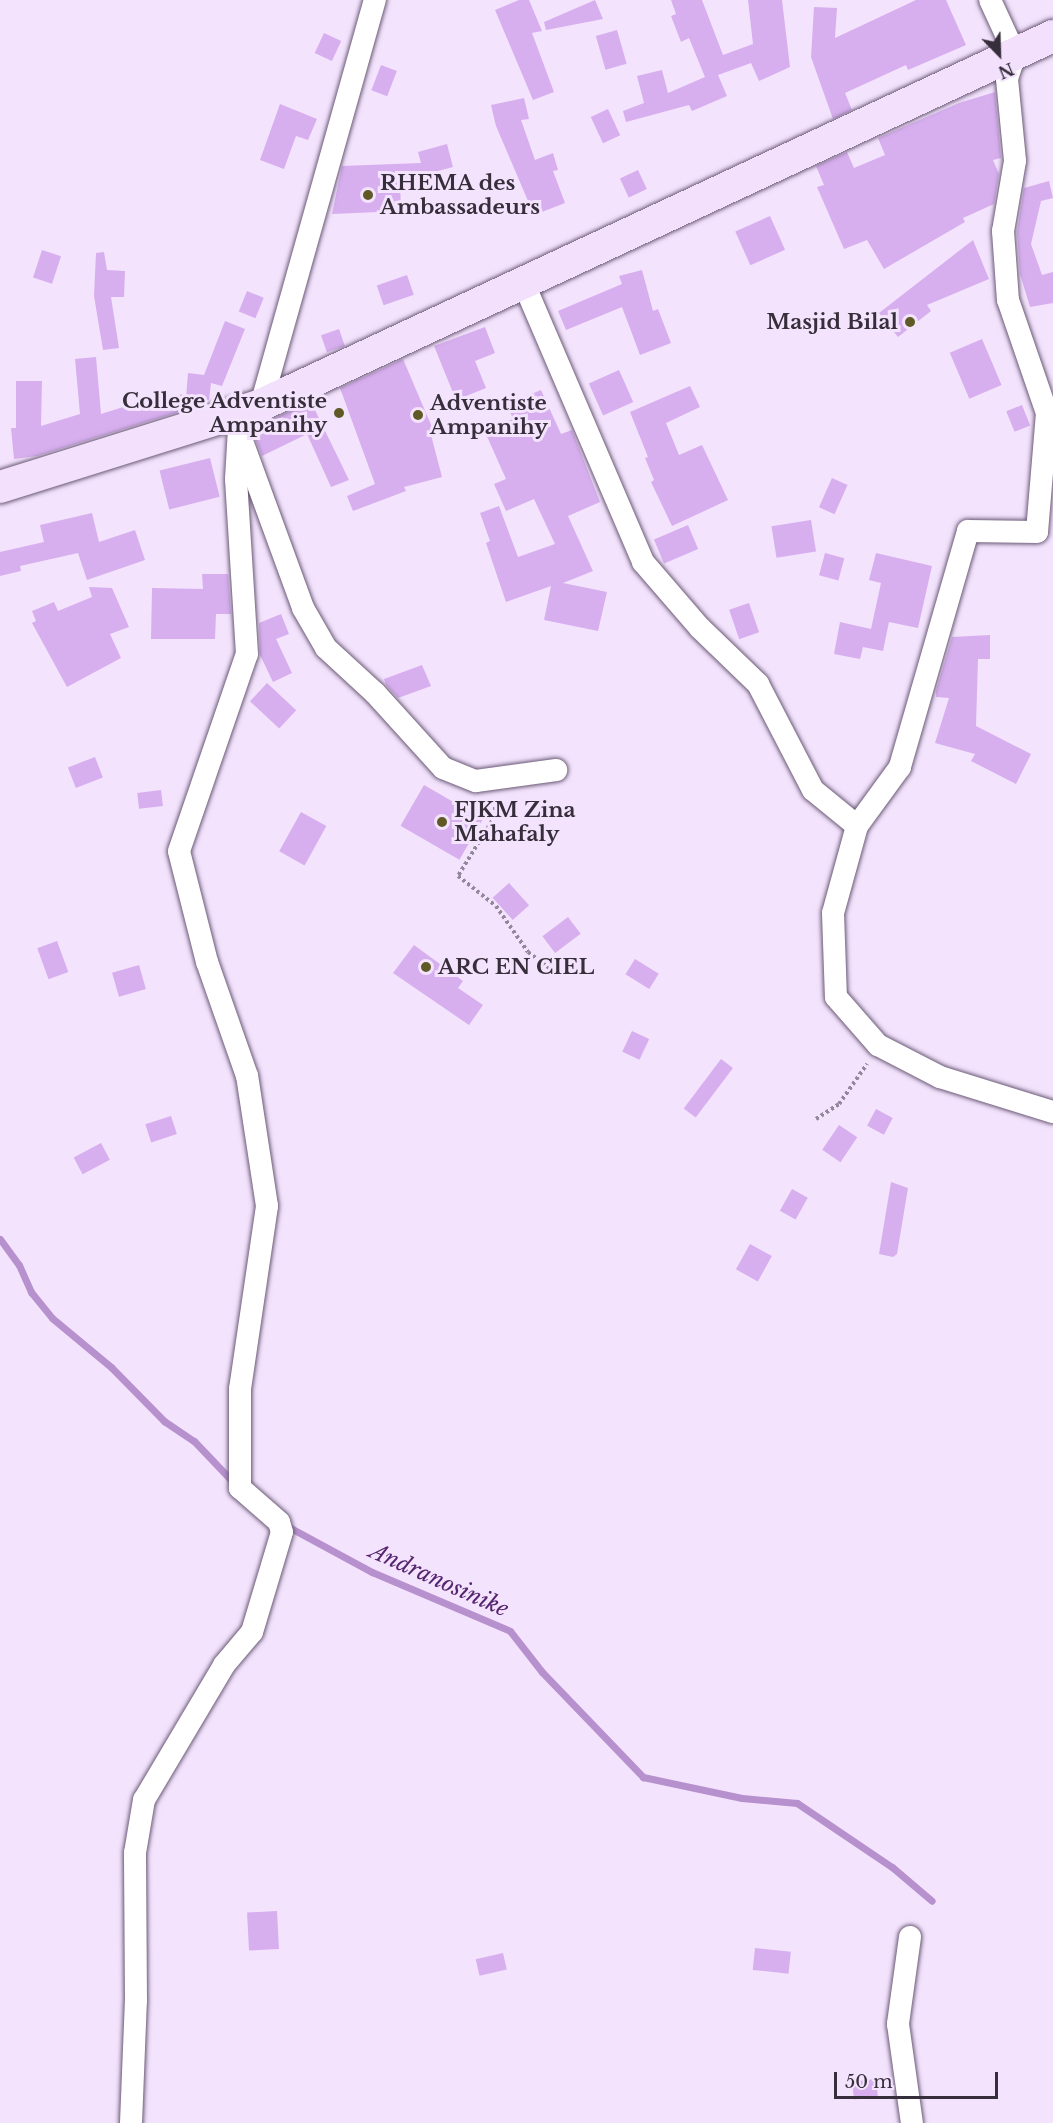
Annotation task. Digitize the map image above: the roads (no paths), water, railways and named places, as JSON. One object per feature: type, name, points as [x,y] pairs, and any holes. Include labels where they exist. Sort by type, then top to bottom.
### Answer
[{"type":"main road","points":[[0,487],[261,405],[1053,36]]},
{"type":"street","points":[[131,2123],[136,2001],[135,1853],[144,1800],[224,1665],[252,1632],[282,1532],[279,1522],[240,1488],[240,1389],[267,1206],[247,1076],[207,962],[179,851],[247,654],[236,478],[238,428],[261,405],[375,0]]},
{"type":"street","points":[[990,0],[1016,54],[1007,79],[1015,161],[1003,231],[1008,300],[1050,415],[1037,532],[968,531],[900,767],[857,826],[833,913],[836,997],[878,1045],[940,1077],[1053,1112]]},
{"type":"street","points":[[524,284],[643,562],[700,628],[758,684],[813,790],[857,826]]},
{"type":"street","points":[[238,428],[303,608],[326,648],[375,693],[443,768],[476,780],[556,770]]},
{"type":"street","points":[[910,1937],[898,2024],[912,2123]]},
{"type":"waterway","name":"Andranosinike","points":[[0,1239],[19,1265],[31,1292],[52,1318],[111,1367],[164,1421],[194,1441],[235,1484]]},
{"type":"waterway","name":"Andranosinike","points":[[285,1525],[372,1572],[510,1631],[542,1672],[643,1777],[742,1798],[797,1803],[892,1867],[932,1901]]},
{"type":"place","name":"RHEMA des Ambassadeurs","points":[[368,195]]},
{"type":"place","name":"Masjid Bilal","points":[[910,322]]},
{"type":"place","name":"College Adventiste Ampanihy","points":[[339,413]]},
{"type":"place","name":"Adventiste Ampanihy","points":[[418,415]]},
{"type":"place","name":"FJKM Zina Mahafaly","points":[[442,822]]},
{"type":"place","name":"ARC EN CIEL","points":[[426,967]]}]
